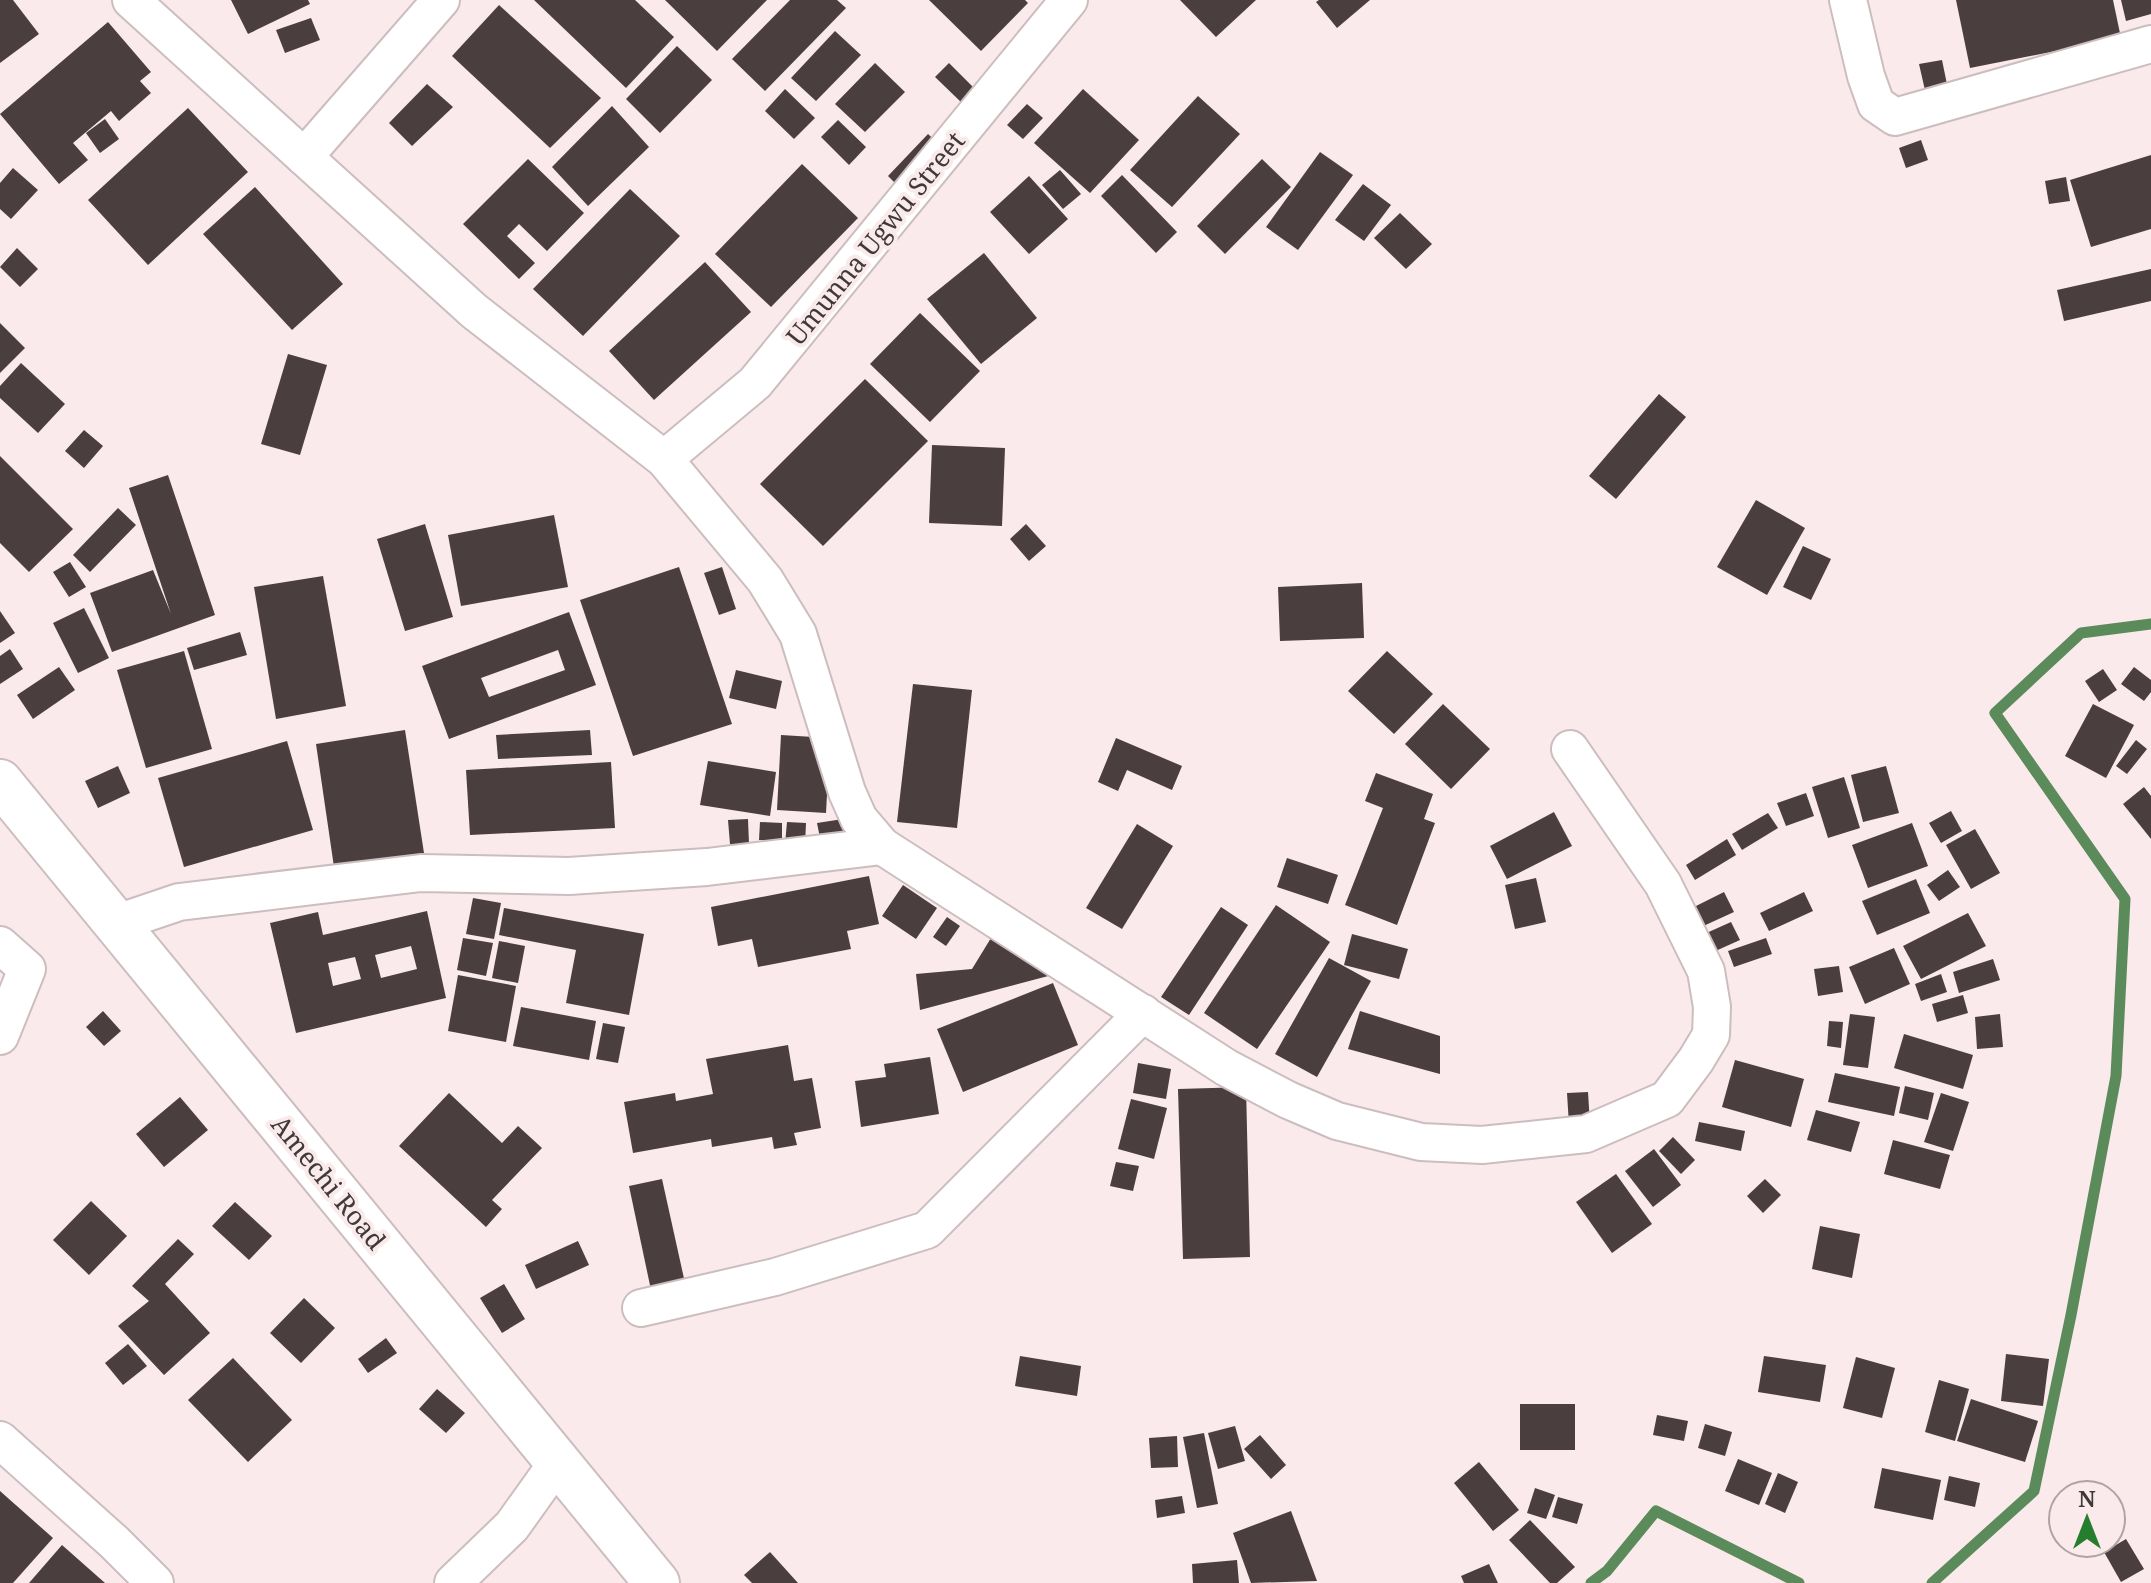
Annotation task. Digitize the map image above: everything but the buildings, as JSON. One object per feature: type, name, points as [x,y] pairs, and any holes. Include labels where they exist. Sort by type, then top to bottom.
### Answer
[{"type":"main road","name":"Amechi Road","points":[[0,782],[657,1583]]},
{"type":"street","points":[[131,0],[474,311],[664,459],[765,580],[798,634],[847,792],[859,819],[882,846],[1227,1068],[1288,1100],[1337,1121],[1421,1142],[1482,1145],[1586,1134],[1667,1099],[1711,1035],[1712,1007],[1706,971],[1663,884],[1570,749]]},
{"type":"street","points":[[304,157],[441,0]]},
{"type":"street","name":"Umunna Ugwu Street","points":[[664,459],[755,383],[1069,0]]},
{"type":"street","points":[[1848,0],[1876,104],[1895,117],[2151,44]]},
{"type":"street","points":[[117,923],[179,902],[421,873],[569,876],[707,867],[882,846]]},
{"type":"street","points":[[0,945],[27,969],[0,1036]]},
{"type":"street","points":[[641,1308],[775,1277],[927,1230],[1143,1013]]},
{"type":"street","points":[[0,1440],[155,1583]]},
{"type":"street","points":[[453,1583],[512,1526],[557,1463]]},
{"type":"waterway","points":[[1932,1583],[2034,1491],[2116,1076],[2125,899],[1995,713],[2081,633],[2151,624]]},
{"type":"waterway","points":[[1591,1583],[1607,1571],[1656,1511],[1799,1583]]}]
